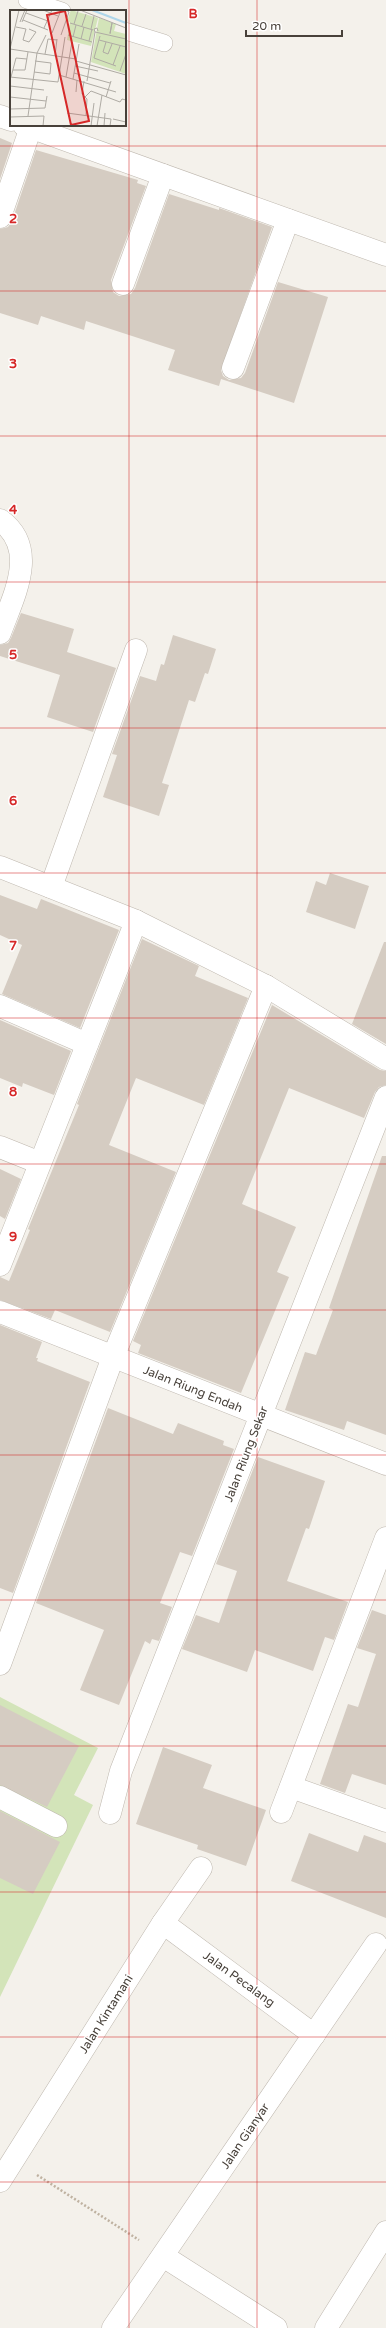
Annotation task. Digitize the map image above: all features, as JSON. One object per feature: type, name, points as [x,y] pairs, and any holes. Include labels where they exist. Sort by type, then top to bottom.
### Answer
[{"type":"street","points":[[0,116],[10,120]]},
{"type":"street","points":[[0,217],[22,126]]},
{"type":"street","points":[[28,126],[386,255]]},
{"type":"street","points":[[123,284],[163,175]]},
{"type":"street","points":[[233,368],[288,220]]},
{"type":"street","points":[[0,520],[7,525],[20,544],[22,571],[0,633]]},
{"type":"street","points":[[51,888],[136,650]]},
{"type":"street","points":[[0,867],[136,921],[266,986],[386,1059]]},
{"type":"street","points":[[0,1265],[136,921]]},
{"type":"street","points":[[0,1664],[113,1357],[266,986]]},
{"type":"street","points":[[0,1006],[87,1044]]},
{"type":"street","name":"Jalan Riung Sekar","points":[[110,1812],[121,1771],[386,1097]]},
{"type":"street","points":[[0,1146],[40,1163]]},
{"type":"street","name":"Jalan Riung Endah","points":[[0,1312],[386,1464]]},
{"type":"street","points":[[281,1812],[386,1538]]},
{"type":"street","points":[[291,1787],[386,1821]]},
{"type":"street","points":[[0,1797],[56,1826]]},
{"type":"street","name":"Jalan Kintamani","points":[[0,2181],[163,1923],[200,1868]]},
{"type":"street","name":"Jalan Pecalang","points":[[163,1923],[314,2035]]},
{"type":"street","name":"Jalan Gianyar","points":[[113,2328],[376,1944]]},
{"type":"street","points":[[326,2328],[386,2232]]},
{"type":"street","points":[[163,2256],[276,2328]]},
{"type":"lane","points":[[27,0],[59,10]]},
{"type":"lane","points":[[126,31],[164,43]]},
{"type":"path","points":[[14,2160],[163,2256]]},
{"type":"green space","points":[[0,1697],[98,1748],[74,1795],[93,1805],[0,1997]]},
{"type":"building","points":[[0,138],[12,143],[0,179]]},
{"type":"building","points":[[36,150],[138,180],[137,183],[146,186],[111,280],[113,292],[119,296],[131,294],[135,288],[169,194],[219,210],[219,208],[272,227],[221,370],[223,376],[229,380],[241,378],[245,373],[278,282],[328,297],[294,403],[221,379],[219,386],[168,370],[175,350],[86,321],[84,330],[41,316],[38,325],[0,313],[0,229],[8,227],[12,221]]},
{"type":"building","points":[[21,613],[74,629],[67,652],[116,668],[93,732],[47,717],[60,675],[0,656],[0,645],[8,643]]},
{"type":"building","points":[[173,635],[216,649],[208,674],[205,673],[195,702],[189,700],[162,783],[169,785],[159,816],[103,797],[117,755],[112,754],[140,676],[156,681],[161,664],[164,665]]},
{"type":"building","points":[[330,873],[369,886],[355,929],[306,912],[316,881],[326,885]]},
{"type":"building","points":[[0,895],[37,909],[41,899],[119,930],[80,1028],[2,994],[22,945],[0,935]]},
{"type":"building","points":[[142,939],[199,966],[195,976],[248,998],[204,1105],[136,1078],[109,1145],[176,1172],[110,1332],[55,1310],[51,1319],[0,1300],[0,1277],[9,1281],[30,1230],[28,1229],[79,1105],[77,1104]]},
{"type":"building","points":[[384,942],[386,942],[386,1044],[352,1024]]},
{"type":"building","points":[[272,1005],[380,1070],[386,1071],[386,1085],[379,1087],[375,1092],[364,1118],[289,1088],[242,1204],[296,1227],[277,1272],[289,1277],[241,1393],[138,1353],[141,1345],[133,1341]]},
{"type":"building","points":[[0,1020],[71,1051],[54,1095],[23,1083],[22,1087],[0,1078]]},
{"type":"building","points":[[382,1156],[386,1156],[386,1435],[347,1421],[344,1430],[285,1410],[305,1352],[316,1355],[333,1310],[329,1308]]},
{"type":"building","points":[[0,1169],[21,1179],[5,1219],[0,1216]]},
{"type":"building","points":[[0,1325],[42,1342],[36,1358],[38,1358],[37,1361],[90,1382],[13,1593],[0,1588]]},
{"type":"building","points":[[108,1408],[173,1434],[178,1423],[224,1441],[223,1445],[234,1449],[192,1556],[180,1552],[160,1603],[172,1607],[159,1641],[152,1639],[150,1644],[145,1641],[119,1705],[80,1690],[104,1630],[36,1603]]},
{"type":"building","points":[[258,1457],[325,1481],[309,1529],[306,1528],[287,1581],[348,1602],[334,1640],[325,1637],[313,1671],[255,1650],[247,1672],[182,1649],[196,1615],[219,1623],[237,1571],[216,1564]]},
{"type":"building","points":[[372,1610],[386,1615],[386,1785],[352,1774],[345,1793],[320,1784],[348,1704],[358,1707],[376,1654],[357,1648]]},
{"type":"building","points":[[0,1705],[79,1746],[47,1807],[0,1785]]},
{"type":"building","points":[[163,1747],[212,1765],[203,1788],[266,1810],[246,1866],[197,1849],[198,1845],[136,1824]]},
{"type":"building","points":[[0,1811],[60,1842],[33,1894],[0,1878]]},
{"type":"building","points":[[309,1833],[358,1852],[364,1835],[386,1843],[386,1918],[291,1881]]}]
